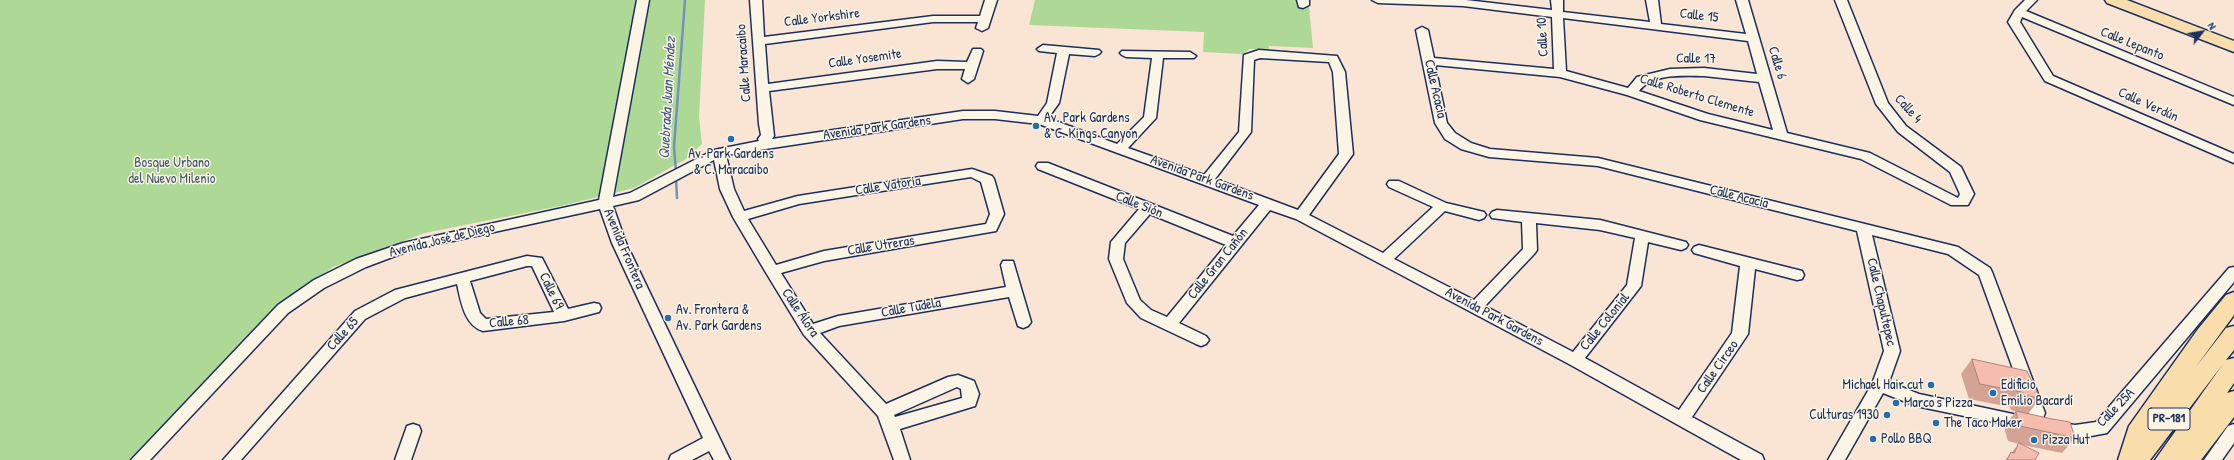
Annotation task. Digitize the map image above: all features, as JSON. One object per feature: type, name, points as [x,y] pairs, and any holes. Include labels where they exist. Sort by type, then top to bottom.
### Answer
[{"type":"highway","points":[[2113,0],[2203,31],[2234,37]]},
{"type":"highway","points":[[2134,0],[2203,31],[2234,48]]},
{"type":"highway","points":[[2130,460],[2137,433],[2206,336],[2234,300]]},
{"type":"highway","name":"PR-181","points":[[2136,460],[2218,388],[2234,334]]},
{"type":"highway","name":"PR-181","points":[[2167,460],[2234,366]]},
{"type":"highway","points":[[2187,460],[2218,388]]},
{"type":"street","name":"Avenida Frontera","points":[[643,0],[605,204],[624,254],[722,460]]},
{"type":"street","name":"Calle Maracaibo","points":[[756,0],[765,124],[767,126],[768,136],[764,141]]},
{"type":"street","name":"Calle Yorkshire","points":[[759,42],[933,19],[983,24],[991,0]]},
{"type":"street","name":"Calle 15","points":[[1378,0],[1463,4],[1753,38]]},
{"type":"street","name":"Calle 10","points":[[1557,0],[1556,14],[1560,72]]},
{"type":"street","points":[[1652,0],[1656,26]]},
{"type":"street","name":"Calle 6","points":[[1742,0],[1782,136]]},
{"type":"street","name":"Calle 4","points":[[1841,0],[1882,104],[1902,129],[1956,170],[1968,194],[1966,197]]},
{"type":"street","points":[[2019,12],[2031,0]]},
{"type":"street","name":"Calle Verdún","points":[[2019,12],[2014,22],[2049,78],[2234,160]]},
{"type":"street","name":"Calle Lepanto","points":[[2019,12],[2234,101]]},
{"type":"street","name":"Calle Acacia","points":[[1422,30],[1442,123],[1450,136],[1466,146],[1489,153],[1598,162],[1953,250],[1984,272],[2037,413]]},
{"type":"street","points":[[1043,49],[1095,52]]},
{"type":"street","points":[[1041,120],[1053,103],[1064,50]]},
{"type":"street","points":[[968,79],[977,51]]},
{"type":"street","points":[[1126,53],[1190,56]]},
{"type":"street","points":[[1207,180],[1245,132],[1248,58],[1259,54],[1332,59],[1340,72],[1346,154],[1301,216]]},
{"type":"street","points":[[1120,148],[1150,118],[1158,55]]},
{"type":"street","name":"Calle Roberto Clemente","points":[[1428,61],[1560,72],[1631,92],[1704,117],[1865,156],[1956,202],[1963,202],[1966,197]]},
{"type":"street","name":"Calle Yosemite","points":[[762,88],[937,65],[972,66]]},
{"type":"street","name":"Calle 17","points":[[1631,92],[1641,80],[1670,73],[1704,72],[1766,79]]},
{"type":"street","name":"Avenida Park Gardens","points":[[605,204],[634,197],[719,153],[764,141],[963,115],[995,115],[1041,120],[1207,180],[1301,216],[1575,360],[1756,460]]},
{"type":"street","name":"Calle Álora","points":[[719,153],[724,169],[727,189],[740,217],[772,271],[809,331],[888,418],[902,460]]},
{"type":"street","name":"Calle Sión","points":[[1043,166],[1236,243]]},
{"type":"street","name":"Calle Vatoria","points":[[740,217],[798,200],[972,173],[987,179],[996,214],[991,228]]},
{"type":"street","points":[[1394,184],[1442,206],[1479,215]]},
{"type":"street","name":"Calle Gran Cañón","points":[[1169,325],[1268,203]]},
{"type":"street","name":"Avenida José de Diego","points":[[139,460],[283,309],[319,284],[361,263],[408,246],[605,204]]},
{"type":"street","points":[[1384,259],[1397,250],[1442,206]]},
{"type":"street","points":[[1148,208],[1118,242],[1116,259],[1134,303],[1146,314],[1201,340]]},
{"type":"street","points":[[1497,215],[1600,225],[1681,245]]},
{"type":"street","points":[[1476,307],[1530,250],[1529,218]]},
{"type":"street","name":"Calle Chapultepec","points":[[1836,460],[1880,385],[1892,351],[1863,227]]},
{"type":"street","name":"Calle Utreras","points":[[772,271],[824,256],[991,228]]},
{"type":"street","name":"Calle Colonial","points":[[1575,360],[1634,286],[1642,236]]},
{"type":"street","points":[[1699,250],[1797,275]]},
{"type":"street","name":"Calle 69","points":[[518,263],[537,262],[564,316]]},
{"type":"street","name":"Calle 65","points":[[231,460],[360,315],[400,294],[518,263]]},
{"type":"street","name":"Calle Circeo","points":[[1682,419],[1740,334],[1748,263]]},
{"type":"street","points":[[1008,265],[1023,322]]},
{"type":"street","name":"Calle 25A","points":[[1880,385],[1916,400],[2040,426],[2075,432],[2098,430],[2109,420],[2234,272]]},
{"type":"street","name":"Calle 68","points":[[462,277],[473,315],[483,325],[564,316]]},
{"type":"street","name":"Calle Tudela","points":[[809,331],[838,321],[1014,290]]},
{"type":"street","points":[[564,316],[594,308]]},
{"type":"street","points":[[403,460],[413,431]]},
{"type":"street","points":[[2212,460],[2234,431]]},
{"type":"street","points":[[677,460],[712,441]]},
{"type":"green space","name":"Bosque Urbano del Nuevo Milenio","points":[[0,0],[705,0],[699,117],[702,144],[686,159],[634,188],[565,205],[425,233],[333,267],[276,308],[130,460],[0,460]]},
{"type":"green space","points":[[1035,0],[1296,0],[1297,6],[1309,7],[1313,48],[1269,46],[1269,49],[1250,49],[1242,54],[1203,52],[1204,32],[1029,25]]},
{"type":"building","points":[[1972,359],[2027,371],[2040,398],[2023,395],[2022,392],[1980,384]]},
{"type":"building","points":[[2016,411],[2070,422],[2075,438],[2020,426]]},
{"type":"building","points":[[2019,443],[2039,453],[2035,460],[2007,460],[2011,452],[2014,453]]},
{"type":"waterway","name":"Quebrada Juan Méndez","points":[[676,172],[674,147],[685,0]]},
{"type":"waterway","name":"Quebrada Juan Méndez","points":[[676,178],[677,198]]},
{"type":"place","name":"Av. Park Gardens & C. Kings Canyon","points":[[1036,126]]},
{"type":"place","name":"Av. Park Gardens & C. Maracaibo","points":[[731,139]]},
{"type":"place","name":"Av. Frontera & Av. Park Gardens","points":[[668,318]]},
{"type":"place","name":"Michael Hair cut","points":[[1931,385]]},
{"type":"place","name":"Edificio Emilio Bacardí","points":[[1993,393]]},
{"type":"place","name":"Marco's Pizza","points":[[1896,403]]},
{"type":"place","name":"Culturas 1930","points":[[1887,415]]},
{"type":"place","name":"The Taco Maker","points":[[1936,423]]},
{"type":"place","name":"Pollo BBQ","points":[[1873,439]]},
{"type":"place","name":"Pizza Hut","points":[[2034,440]]}]
